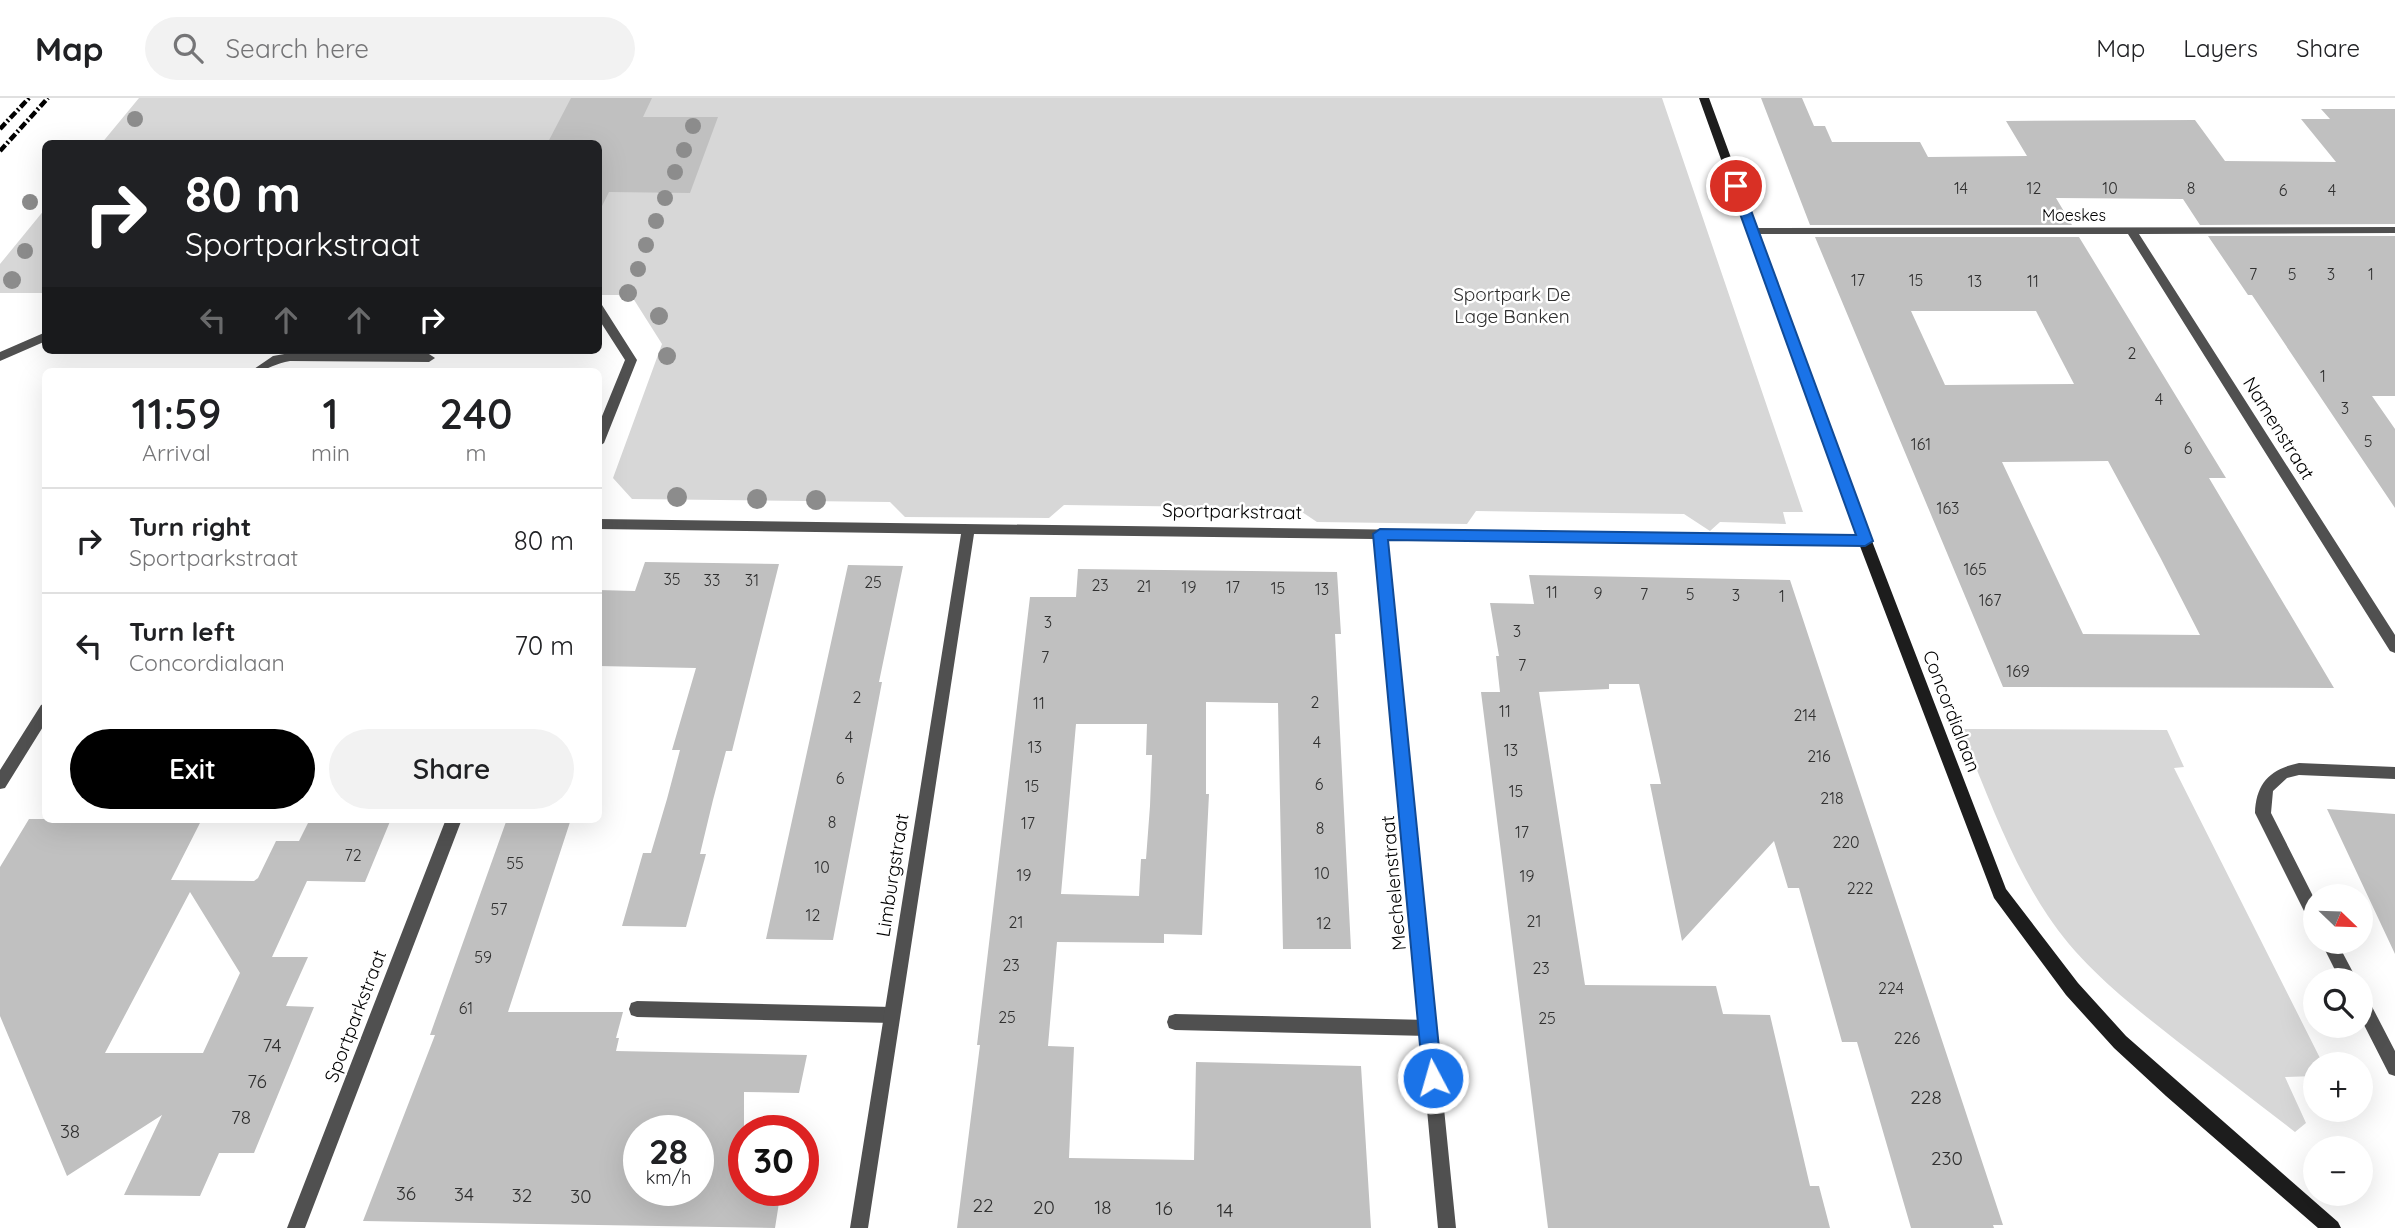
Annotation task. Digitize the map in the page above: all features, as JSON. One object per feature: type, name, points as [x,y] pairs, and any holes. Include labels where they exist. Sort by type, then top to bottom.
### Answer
[{"type":"street","name":"Concordialaan","points":[[1704,98],[1865,541],[2000,893],[2072,989],[2120,1042],[2332,1228]]},
{"type":"street","name":"Moeskes","points":[[1752,230],[2395,230]]},
{"type":"street","name":"Namenstraat","points":[[2131,230],[2395,647]]},
{"type":"street","points":[[602,314],[631,360],[602,433]]},
{"type":"street","points":[[0,357],[42,338]]},
{"type":"street","points":[[262,368],[276,359],[290,357],[429,358]]},
{"type":"street","name":"Sportparkstraat","points":[[602,524],[1865,541]]},
{"type":"street","name":"Limburgstraat","points":[[859,1228],[968,529]]},
{"type":"street","name":"Mechelenstraat","points":[[1380,534],[1447,1228]]},
{"type":"street","points":[[0,783],[42,715]]},
{"type":"street","points":[[2303,892],[2263,813],[2263,797],[2267,785],[2287,771],[2300,769],[2395,773]]},
{"type":"street","name":"Sportparkstraat","points":[[296,1228],[452,823]]},
{"type":"street","points":[[637,1009],[892,1015]]},
{"type":"street","points":[[1175,1022],[1428,1028]]},
{"type":"street","points":[[2373,1026],[2395,1068]]},
{"type":"green space","name":"Sportpark De Lage Banken","points":[[139,98],[1662,98],[1803,512],[1783,512],[1786,524],[1720,522],[1710,531],[1684,514],[1476,511],[1467,524],[1317,522],[1296,508],[1064,505],[1049,518],[905,517],[890,502],[632,499],[613,478],[662,344],[631,295],[602,295],[602,140],[104,140]]},
{"type":"green space","points":[[42,213],[42,293],[0,293],[0,264]]},
{"type":"green space","points":[[1960,729],[2167,730],[2184,767],[2174,768],[2303,1024],[2303,1038],[2310,1038],[2317,1052],[2303,1052],[2303,1076],[2285,1077],[2303,1122],[2306,1123],[2295,1132],[2142,1013],[2091,968],[2048,916],[1999,824]]},
{"type":"building","points":[[571,98],[652,98],[643,117],[718,117],[690,193],[609,192],[602,206],[602,140],[549,140]]},
{"type":"building","points":[[1761,98],[1802,98],[1814,126],[1825,126],[1832,142],[1920,142],[1928,157],[2027,156],[2006,121],[2195,120],[2225,161],[2336,162],[2301,119],[2330,119],[2321,109],[2395,109],[2395,224],[2200,225],[2183,199],[2056,198],[2072,225],[1810,225]]},
{"type":"building","points":[[2208,236],[2395,236],[2395,396],[2372,396],[2395,429],[2395,508],[2252,295],[2248,295]]},
{"type":"building","points":[[1815,237],[2079,237],[2226,478],[2209,478],[2334,688],[2003,687]],"holes":[[[1911,311],[2036,311],[2074,384],[1945,385]],[[2108,461],[2160,557],[2200,635],[2083,634],[2002,462]]]},
{"type":"building","points":[[645,562],[779,564],[732,751],[726,751],[713,800],[700,854],[706,854],[686,927],[622,926],[643,853],[651,853],[667,799],[680,750],[672,750],[696,668],[602,666],[602,590],[635,591]]},
{"type":"building","points":[[848,565],[903,566],[879,682],[882,682],[833,940],[766,939]]},
{"type":"building","points":[[1078,569],[1337,572],[1341,634],[1335,634],[1351,949],[1283,949],[1278,703],[1206,702],[1206,794],[1209,794],[1202,935],[1164,934],[1164,943],[1057,942],[1048,1046],[1074,1047],[1069,1158],[1194,1160],[1196,1062],[1361,1066],[1371,1228],[957,1228],[1030,597],[1076,597]],"holes":[[[1076,724],[1147,724],[1146,755],[1152,755],[1150,806],[1146,859],[1141,859],[1139,896],[1061,894]]]},
{"type":"building","points":[[1529,575],[1790,580],[2003,1225],[1993,1225],[1994,1228],[1911,1228],[1857,1042],[1842,1042],[1799,888],[1788,888],[1774,841],[1682,941],[1650,784],[1661,784],[1639,684],[1609,684],[1609,689],[1539,692],[1585,985],[1716,986],[1723,1014],[1770,1015],[1810,1186],[1819,1186],[1830,1228],[1548,1228],[1481,692],[1500,692],[1496,656],[1499,656],[1490,603],[1534,604]]},
{"type":"building","points":[[2327,809],[2395,814],[2395,954],[2373,907],[2373,884],[2362,884]]},
{"type":"building","points":[[29,819],[42,819],[42,823],[200,823],[171,880],[254,881],[276,841],[299,841],[308,823],[389,823],[365,882],[307,881],[272,957],[308,957],[286,1006],[314,1007],[254,1153],[219,1153],[200,1196],[124,1195],[162,1115],[67,1176],[0,1016],[0,867]],"holes":[[[190,892],[240,973],[203,1053],[105,1053]]]},
{"type":"building","points":[[506,823],[570,823],[508,1012],[623,1012],[616,1038],[619,1038],[616,1051],[807,1055],[799,1093],[744,1092],[744,1115],[728,1115],[728,1206],[778,1206],[775,1228],[363,1221],[435,1035],[430,1035]]},
{"type":"railway","points":[[0,129],[29,98]]},
{"type":"railway","points":[[0,151],[48,98]]},
{"type":"route","points":[[1433,1078],[1380,534],[1865,541],[1736,186]]}]
